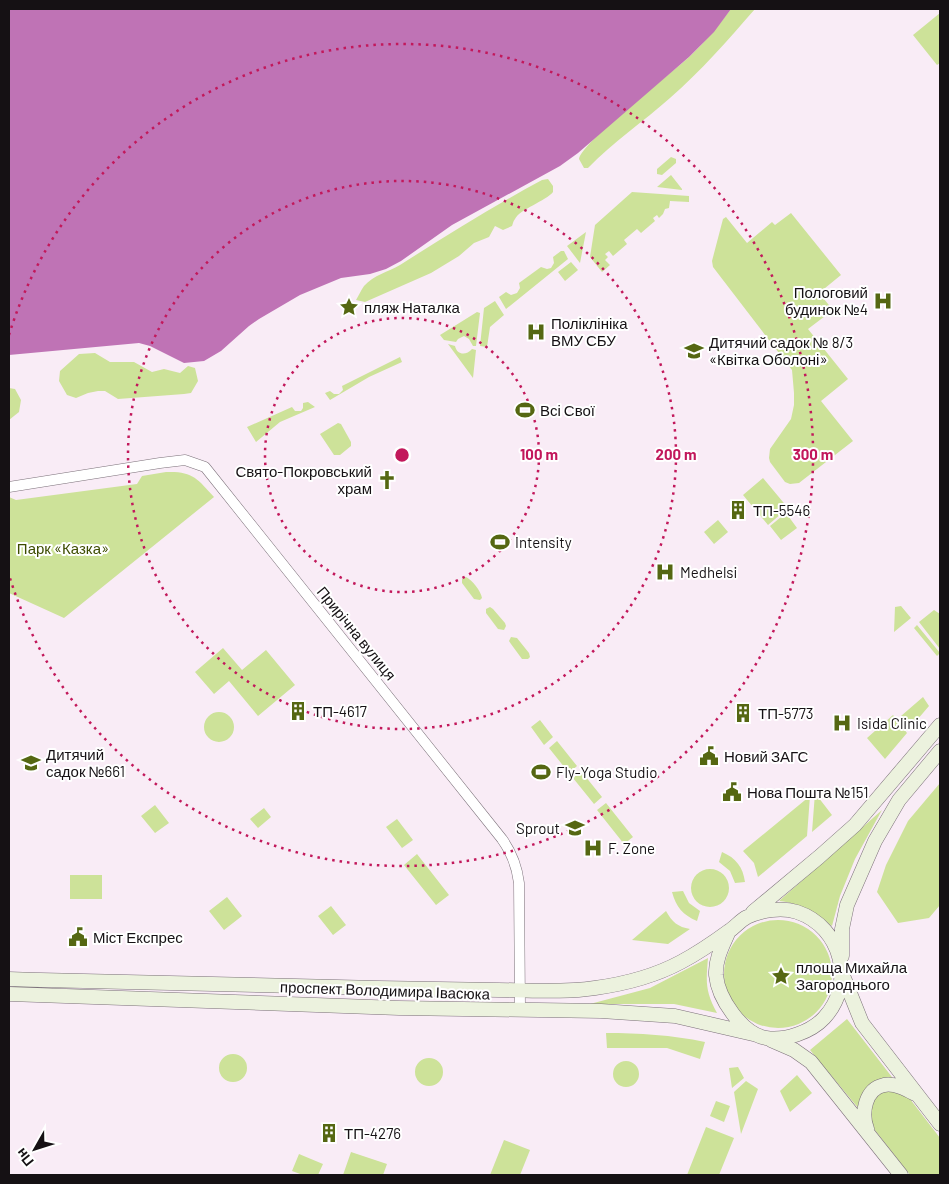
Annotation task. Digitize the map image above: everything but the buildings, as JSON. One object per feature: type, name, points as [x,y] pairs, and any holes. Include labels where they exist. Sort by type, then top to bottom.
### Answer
[{"type":"main road","points":[[901,1175],[811,1062],[794,1050],[763,1037],[742,1024],[729,1010],[720,992],[716,973],[719,954],[729,931],[855,825],[940,725]]},
{"type":"main road","points":[[763,1037],[789,1037],[809,1030],[823,1019],[833,1006],[840,992],[842,929],[847,905],[875,841],[900,800],[940,751]]},
{"type":"main road","points":[[746,918],[777,909],[796,912],[814,920],[826,931],[835,946],[862,1023],[940,1124]]},
{"type":"main road","name":"проспект Володимира Івасюка","points":[[9,979],[584,990],[616,985],[648,976],[681,962],[729,931]]},
{"type":"main road","name":"проспект Володимира Івасюка","points":[[9,994],[399,1008],[520,1008],[601,1011],[675,1016],[763,1037]]},
{"type":"main road","points":[[868,1133],[863,1113],[866,1100],[877,1088],[884,1085],[894,1085],[918,1096]]},
{"type":"street","name":"Прирічна вулиця","points":[[9,487],[160,462],[184,460],[206,467],[510,851],[517,867],[519,883],[520,1008]]},
{"type":"green space","points":[[731,9],[755,9],[693,77],[588,168],[584,168],[579,159],[595,138],[688,58]]},
{"type":"green space","points":[[940,13],[940,63],[937,65],[913,35]]},
{"type":"green space","points":[[671,157],[676,159],[676,163],[662,175],[657,174],[657,169]]},
{"type":"green space","points":[[671,175],[682,189],[682,190],[657,187]]},
{"type":"green space","points":[[548,179],[553,186],[553,192],[518,215],[512,226],[503,230],[495,226],[489,237],[474,243],[459,256],[431,273],[365,302],[356,300],[364,286],[372,279],[400,265],[506,200],[542,180]]},
{"type":"green space","points":[[632,192],[689,196],[689,202],[670,201],[669,208],[665,209],[659,218],[657,215],[653,218],[655,221],[641,233],[637,229],[624,240],[627,244],[613,256],[609,251],[605,254],[608,257],[605,260],[610,265],[602,272],[590,257],[595,225]]},
{"type":"green space","points":[[791,213],[841,275],[819,293],[833,310],[808,329],[848,379],[821,401],[853,441],[799,483],[790,484],[785,482],[769,458],[770,449],[791,419],[794,405],[792,370],[713,267],[712,261],[723,219],[726,217],[747,243],[772,222],[775,225]]},
{"type":"green space","points":[[586,232],[580,263],[567,246]]},
{"type":"green space","points":[[564,251],[568,259],[506,309],[499,297],[506,292],[511,295],[517,293],[520,288],[519,283],[541,267],[551,268],[554,263],[553,257]]},
{"type":"green space","points":[[571,262],[578,270],[565,281],[558,272]]},
{"type":"green space","points":[[495,301],[504,315],[490,327],[487,347],[480,346],[484,308]]},
{"type":"green space","points":[[477,312],[480,313],[476,346],[473,346],[469,339],[464,336],[456,342],[444,340],[440,335]]},
{"type":"green space","points":[[448,344],[455,346],[462,354],[472,349],[476,350],[473,378]]},
{"type":"green space","points":[[95,353],[110,362],[134,362],[152,372],[164,369],[180,373],[188,366],[195,368],[198,381],[191,393],[184,394],[118,399],[105,391],[88,393],[76,398],[67,395],[59,381],[60,371],[79,354]]},
{"type":"green space","points":[[400,357],[402,362],[369,377],[330,400],[325,393],[330,391],[334,394],[339,394],[343,390],[342,386]]},
{"type":"green space","points":[[9,388],[15,389],[21,400],[19,412],[9,420]]},
{"type":"green space","points":[[308,402],[315,407],[280,422],[256,442],[247,427],[292,407],[295,411],[301,411],[303,403]]},
{"type":"green space","points":[[338,423],[341,424],[351,442],[351,446],[340,455],[334,455],[320,434]]},
{"type":"green space","name":"Парк «Казка»","points":[[166,472],[188,474],[198,480],[214,497],[64,618],[9,593],[9,497],[16,500],[137,484],[142,476]]},
{"type":"green space","points":[[763,478],[788,508],[768,525],[743,495]]},
{"type":"green space","points":[[786,513],[797,528],[781,540],[770,526]]},
{"type":"green space","points":[[718,520],[728,532],[714,544],[704,532]]},
{"type":"green space","points":[[466,577],[478,589],[482,598],[480,600],[474,599],[462,583],[462,579]]},
{"type":"green space","points":[[901,606],[911,618],[894,632],[895,607]]},
{"type":"green space","points":[[490,607],[505,623],[504,630],[498,629],[486,613],[486,609]]},
{"type":"green space","points":[[934,610],[940,614],[940,649],[919,622]]},
{"type":"green space","points":[[917,625],[940,653],[937,656],[914,628]]},
{"type":"green space","points":[[511,637],[517,638],[529,653],[530,657],[528,659],[522,659],[509,641]]},
{"type":"green space","points":[[223,648],[242,670],[266,650],[295,685],[258,716],[229,681],[214,694],[195,672]]},
{"type":"green space","points":[[923,697],[929,706],[911,727],[901,716]]},
{"type":"green space","points":[[219,712],[225,713],[233,721],[233,733],[225,741],[219,742],[213,741],[205,733],[204,727],[205,721],[213,713]]},
{"type":"green space","points":[[893,715],[907,733],[885,759],[867,738]]},
{"type":"green space","points":[[540,720],[553,737],[544,745],[531,727]]},
{"type":"green space","points":[[557,741],[577,766],[569,773],[549,748]]},
{"type":"green space","points":[[581,771],[602,797],[594,804],[573,778]]},
{"type":"green space","points":[[940,783],[940,905],[929,918],[898,923],[877,892],[886,865],[908,821]]},
{"type":"green space","points":[[815,793],[832,815],[812,832]]},
{"type":"green space","points":[[810,796],[807,836],[758,877],[754,863],[743,851]]},
{"type":"green space","points":[[606,803],[633,837],[624,844],[597,810]]},
{"type":"green space","points":[[155,805],[169,823],[155,833],[141,816]]},
{"type":"green space","points":[[264,808],[271,817],[258,828],[250,819]]},
{"type":"green space","points":[[882,810],[855,859],[840,896],[832,926],[808,909],[779,901]]},
{"type":"green space","points":[[397,819],[413,840],[402,848],[386,827]]},
{"type":"green space","points":[[722,852],[738,864],[743,872],[745,882],[735,883],[730,871],[719,862]]},
{"type":"green space","points":[[417,854],[449,895],[436,905],[404,865]]},
{"type":"green space","points":[[710,869],[723,875],[729,888],[723,901],[710,907],[697,901],[691,888],[697,875]]},
{"type":"green space","points":[[70,875],[102,875],[102,899],[70,899]]},
{"type":"green space","points":[[683,891],[689,903],[700,911],[697,921],[681,910],[672,892]]},
{"type":"green space","points":[[227,897],[242,916],[224,930],[209,911]]},
{"type":"green space","points":[[331,906],[346,925],[333,935],[318,916]]},
{"type":"green space","points":[[666,911],[676,923],[690,929],[668,944],[632,940]]},
{"type":"green space","points":[[778,920],[799,924],[816,936],[828,953],[832,974],[828,995],[816,1012],[799,1024],[778,1028],[757,1024],[740,1012],[728,995],[724,974],[728,953],[740,936],[757,924]]},
{"type":"green space","points":[[708,958],[707,986],[717,1013],[674,1004],[590,1004],[650,988]]},
{"type":"green space","points":[[847,1019],[895,1081],[859,1109],[810,1050]]},
{"type":"green space","points":[[606,1033],[656,1035],[705,1042],[700,1059],[667,1048],[607,1048]]},
{"type":"green space","points":[[233,1054],[243,1058],[247,1068],[243,1078],[233,1082],[223,1078],[219,1068],[223,1058]]},
{"type":"green space","points":[[429,1058],[439,1062],[443,1072],[439,1082],[429,1086],[419,1082],[415,1072],[419,1062]]},
{"type":"green space","points":[[626,1061],[635,1065],[639,1074],[635,1083],[626,1087],[617,1083],[613,1074],[617,1065]]},
{"type":"green space","points":[[738,1067],[744,1078],[732,1088],[729,1068]]},
{"type":"green space","points":[[797,1075],[812,1093],[790,1112],[780,1091]]},
{"type":"green space","points":[[746,1081],[758,1089],[741,1134],[734,1092]]},
{"type":"green space","points":[[890,1089],[907,1095],[940,1138],[940,1175],[910,1175],[868,1119],[870,1102],[876,1094]]},
{"type":"green space","points":[[716,1101],[730,1106],[724,1122],[710,1116]]},
{"type":"green space","points":[[706,1127],[734,1138],[719,1175],[687,1175]]},
{"type":"green space","points":[[504,1140],[530,1150],[520,1175],[490,1175]]},
{"type":"green space","points":[[351,1152],[387,1164],[383,1175],[343,1175]]},
{"type":"green space","points":[[299,1154],[323,1164],[318,1175],[303,1175],[292,1171]]},
{"type":"shaded area","points":[[9,9],[731,9],[714,32],[689,57],[578,153],[560,166],[452,225],[401,261],[386,269],[370,274],[341,278],[300,295],[259,319],[221,351],[204,361],[184,363],[150,346],[139,343],[9,355]]},
{"type":"place","name":"Пологовий будинок №4","points":[[883,301]]},
{"type":"place","name":"пляж Наталка","points":[[349,307]]},
{"type":"place","name":"Поліклініка ВМУ СБУ","points":[[536,332]]},
{"type":"place","name":"Дитячий садок № 8/3 «Квітка Оболоні»","points":[[694,351]]},
{"type":"place","name":"Всі Свої","points":[[525,410]]},
{"type":"place","name":"Свято-Покровський храм","points":[[387,480]]},
{"type":"place","name":"ТП-5546","points":[[738,510]]},
{"type":"place","name":"Intensity","points":[[500,542]]},
{"type":"place","name":"Medhelsi","points":[[665,572]]},
{"type":"place","name":"ТП-4617","points":[[298,711]]},
{"type":"place","name":"ТП-5773","points":[[743,713]]},
{"type":"place","name":"Isida Clinic","points":[[842,723]]},
{"type":"place","name":"Новий ЗАГС","points":[[709,756]]},
{"type":"place","name":"Дитячий садок №661","points":[[31,763]]},
{"type":"place","name":"Fly-Yoga Studio","points":[[541,772]]},
{"type":"place","name":"Нова Пошта №151","points":[[732,792]]},
{"type":"place","name":"Sprout","points":[[575,828]]},
{"type":"place","name":"F. Zone","points":[[593,848]]},
{"type":"place","name":"Міст Експрес","points":[[78,937]]},
{"type":"place","name":"площа Михайла Загороднього","points":[[781,976]]},
{"type":"place","name":"ТП-4276","points":[[329,1133]]}]
